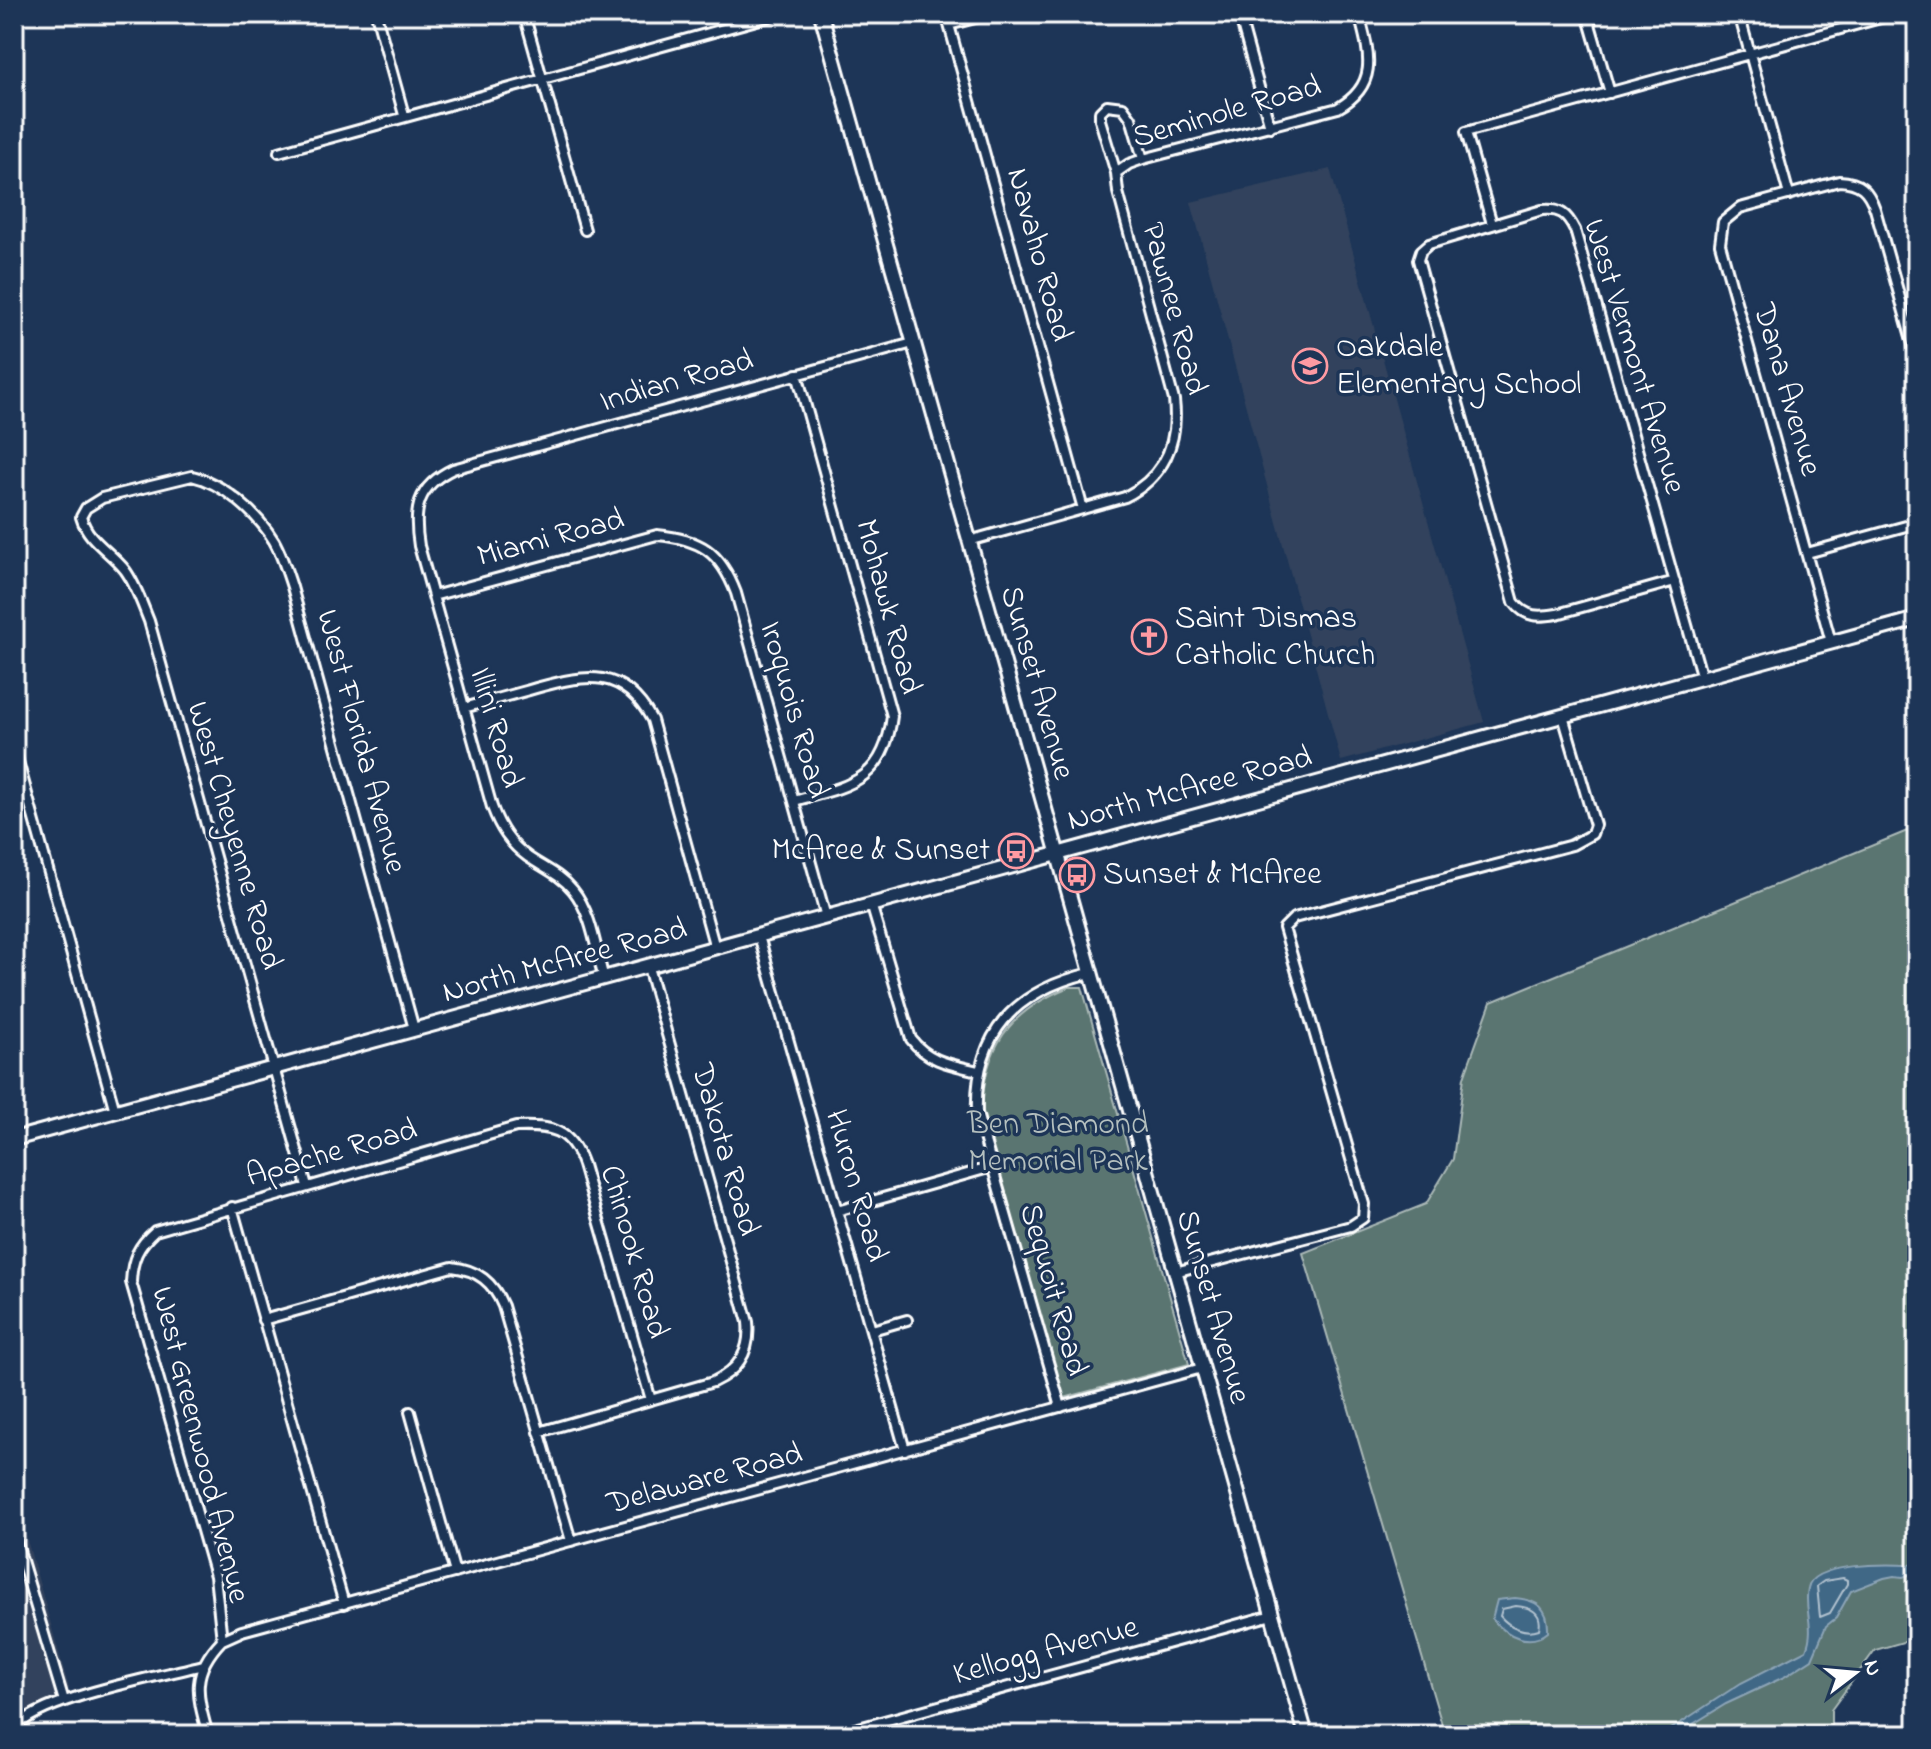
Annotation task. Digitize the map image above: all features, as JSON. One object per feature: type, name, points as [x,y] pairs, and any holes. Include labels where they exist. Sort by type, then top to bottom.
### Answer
[{"type":"street","points":[[376,14],[404,115]]},
{"type":"street","points":[[524,14],[585,230]]},
{"type":"street","points":[[279,152],[778,14]]},
{"type":"street","name":"Sunset Avenue","points":[[821,14],[1306,1735]]},
{"type":"street","name":"Navaho Road","points":[[946,14],[1083,509]]},
{"type":"street","points":[[949,25],[990,14]]},
{"type":"street","points":[[1239,14],[1270,127]]},
{"type":"street","name":"Seminole Road","points":[[1116,173],[1143,159],[1338,108],[1353,100],[1363,87],[1370,58],[1359,14]]},
{"type":"street","points":[[1587,14],[1610,93]]},
{"type":"street","points":[[1739,14],[1789,195],[1839,181],[1852,182],[1870,195],[1917,358]]},
{"type":"street","points":[[1492,224],[1466,132],[1893,14]]},
{"type":"street","name":"Pawnee Road","points":[[1083,509],[1125,497],[1142,488],[1157,474],[1168,457],[1177,421],[1100,120],[1100,112],[1107,105],[1123,107],[1131,118],[1143,159]]},
{"type":"street","name":"Dana Avenue","points":[[1789,195],[1740,208],[1723,222],[1719,232],[1720,244],[1831,642]]},
{"type":"street","name":"West Vermont Avenue","points":[[1675,581],[1540,617],[1530,615],[1514,602],[1418,260],[1421,251],[1429,244],[1542,210],[1555,209],[1570,219],[1675,581],[1702,678]]},
{"type":"street","name":"Indian Road","points":[[453,469],[913,343]]},
{"type":"street","name":"Mohawk Road","points":[[794,801],[854,784],[867,773],[885,747],[892,716],[797,374]]},
{"type":"street","name":"Illini Road","points":[[453,469],[431,484],[418,503],[416,514],[419,546],[464,708],[499,825],[513,845],[563,879],[576,893],[587,919],[604,979]]},
{"type":"street","name":"West Cheyenne Road","points":[[222,489],[207,479],[178,477],[102,498],[86,508],[81,517],[94,541],[125,571],[149,621],[307,1186]]},
{"type":"street","name":"West Florida Avenue","points":[[222,489],[260,522],[274,541],[285,567],[414,1029]]},
{"type":"street","points":[[969,541],[1083,509]]},
{"type":"street","points":[[1807,553],[1917,523]]},
{"type":"street","name":"Miami Road","points":[[433,596],[657,535],[683,537]]},
{"type":"street","name":"Iroquois Road","points":[[683,537],[705,548],[728,572],[826,917]]},
{"type":"street","name":"North McAree Road","points":[[14,1139],[1917,619]]},
{"type":"street","points":[[464,708],[586,676],[608,679],[627,687],[642,701],[652,720],[715,948]]},
{"type":"street","points":[[1175,1272],[1351,1226],[1360,1221],[1365,1212],[1284,928],[1294,918],[1585,840],[1592,834],[1595,825],[1563,716]]},
{"type":"street","points":[[14,747],[115,1111]]},
{"type":"street","points":[[871,904],[911,1039],[920,1051],[932,1058],[979,1071],[995,1036],[1022,1000],[1060,980],[1090,973]]},
{"type":"street","name":"Huron Road","points":[[759,936],[905,1450]]},
{"type":"street","name":"Dakota Road","points":[[648,967],[748,1322],[748,1347],[735,1369],[725,1377],[651,1400]]},
{"type":"street","name":"Sequoit Road","points":[[979,1071],[977,1113],[1061,1407]]},
{"type":"street","name":"Apache Road","points":[[136,1254],[155,1231],[232,1207],[516,1127],[553,1128]]},
{"type":"street","name":"Chinook Road","points":[[553,1128],[569,1139],[578,1151],[651,1400]]},
{"type":"street","points":[[837,1211],[992,1167]]},
{"type":"street","points":[[232,1207],[344,1604]]},
{"type":"street","name":"West Greenwood Avenue","points":[[136,1254],[131,1282],[215,1576],[222,1640],[203,1665]]},
{"type":"street","points":[[263,1320],[452,1267],[470,1269],[483,1277],[496,1290],[503,1306],[571,1541]]},
{"type":"street","points":[[872,1330],[907,1320]]},
{"type":"street","name":"Delaware Road","points":[[222,1640],[242,1631],[1202,1368]]},
{"type":"street","points":[[539,1432],[651,1400]]},
{"type":"street","points":[[410,1412],[455,1573]]},
{"type":"street","points":[[14,1534],[64,1701]]},
{"type":"street","name":"Kellogg Avenue","points":[[833,1735],[1272,1615]]},
{"type":"street","points":[[14,1729],[39,1710],[64,1701],[203,1665]]},
{"type":"street","points":[[203,1665],[198,1682],[198,1699],[208,1735]]},
{"type":"shaded area","name":"Oakdale Elementary School","points":[[1330,169],[1484,722],[1341,761],[1191,202]]},
{"type":"shaded area","points":[[14,1494],[69,1688],[14,1729]]},
{"type":"green space","points":[[1917,827],[1917,1638],[1875,1650],[1831,1710],[1831,1735],[1445,1735],[1303,1253],[1426,1204],[1453,1159],[1464,1077],[1491,1002]]},
{"type":"green space","name":"Ben Diamond Memorial Park","points":[[1069,987],[1082,987],[1189,1364],[1064,1398],[982,1111],[988,1068],[1004,1034],[1030,1008]]},
{"type":"water","points":[[1917,1562],[1917,1572],[1903,1577],[1884,1578],[1851,1591],[1836,1618],[1826,1626],[1812,1659],[1675,1735],[1662,1735],[1741,1683],[1806,1650],[1810,1633],[1808,1588],[1823,1573],[1852,1566],[1909,1565]]},
{"type":"water","points":[[1515,1598],[1536,1603],[1544,1611],[1548,1632],[1533,1639],[1518,1638],[1492,1619],[1497,1600]]},
{"type":"place","name":"Oakdale Elementary School","points":[[1310,366]]},
{"type":"place","name":"Saint Dismas Catholic Church","points":[[1149,637]]},
{"type":"place","name":"McAree & Sunset","points":[[1016,851]]},
{"type":"place","name":"Sunset & McAree","points":[[1077,875]]}]
